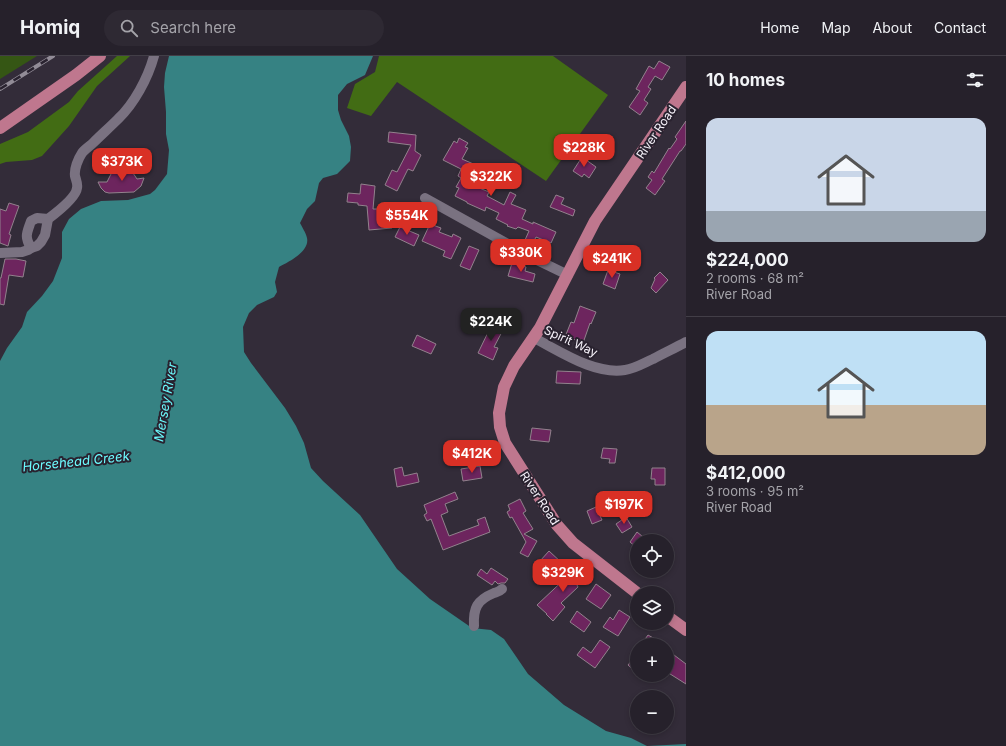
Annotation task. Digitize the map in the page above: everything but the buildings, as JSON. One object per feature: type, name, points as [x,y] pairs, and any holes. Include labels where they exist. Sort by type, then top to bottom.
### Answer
[{"type":"main road","points":[[0,128],[76,75],[100,56]]},
{"type":"main road","name":"River Road","points":[[630,588],[573,543],[556,525],[505,443],[500,427],[499,413],[502,392],[514,366],[540,328],[595,221],[686,87]]},
{"type":"main road","points":[[674,621],[686,630]]},
{"type":"street","points":[[0,253],[22,252],[37,246],[41,242],[45,235],[48,219],[63,207],[75,194],[77,189],[75,171],[77,162],[82,153],[132,104],[154,56]]},
{"type":"street","points":[[426,198],[535,259],[568,275]]},
{"type":"street","points":[[31,248],[27,235],[31,221],[37,218],[48,219]]},
{"type":"street","name":"Spirit Way","points":[[534,338],[572,358],[592,366],[609,370],[625,370],[642,365],[684,346]]},
{"type":"street","points":[[474,626],[475,608],[478,603],[495,592],[500,592],[502,589]]},
{"type":"green space","points":[[0,56],[37,56],[0,79]]},
{"type":"green space","points":[[117,56],[130,56],[97,86],[69,126],[42,156],[32,160],[6,162],[0,164],[0,144],[28,132],[69,102],[78,91]]},
{"type":"green space","points":[[379,56],[553,56],[608,95],[546,181],[397,82],[371,116],[347,108],[355,84],[375,72]]},
{"type":"water","points":[[169,56],[373,56],[365,75],[347,84],[338,95],[338,110],[349,136],[351,147],[350,161],[337,174],[323,178],[319,183],[315,201],[307,209],[300,223],[307,238],[305,248],[298,256],[279,267],[275,282],[277,292],[274,297],[257,305],[249,313],[243,327],[244,352],[285,408],[296,426],[304,443],[311,468],[360,515],[397,569],[430,599],[472,628],[491,630],[504,639],[528,674],[564,705],[606,731],[631,738],[647,746],[0,746],[0,361],[22,327],[27,312],[42,296],[53,281],[62,258],[62,232],[69,219],[81,209],[101,201],[128,200],[150,194],[155,190],[167,174],[169,150],[166,134],[164,87],[165,73]]},
{"type":"water","points":[[686,744],[686,746],[647,746]]},
{"type":"railway","points":[[0,89],[53,56]]},
{"type":"water label","name":"Mersey River","points":[[165,402]]},
{"type":"water label","name":"Horsehead Creek","points":[[76,461]]}]
